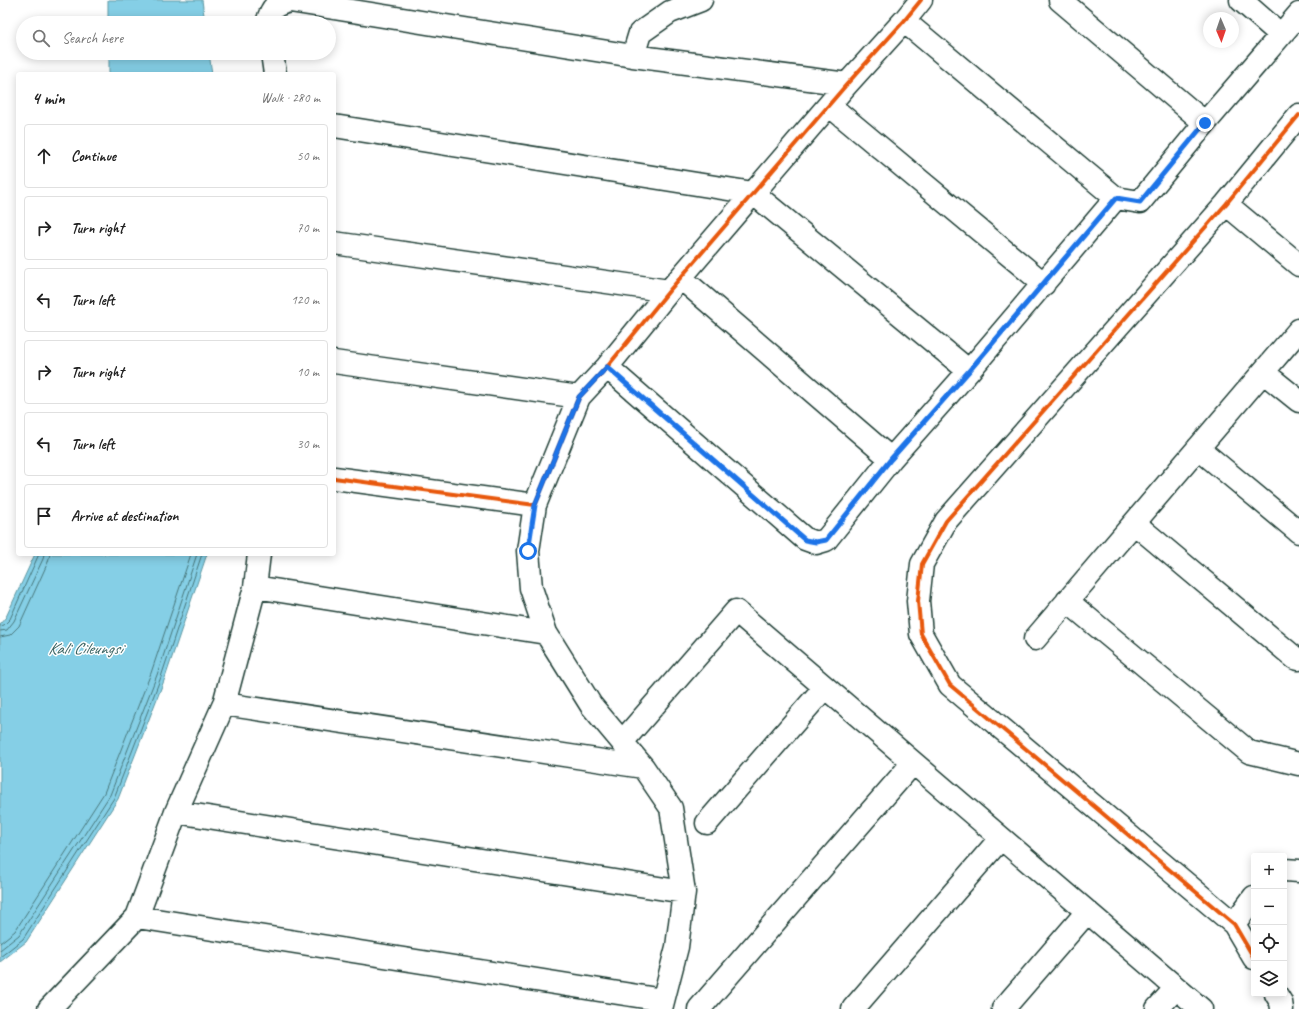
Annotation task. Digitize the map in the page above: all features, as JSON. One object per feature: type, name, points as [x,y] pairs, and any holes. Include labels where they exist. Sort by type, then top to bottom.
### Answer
[{"type":"street","points":[[633,56],[640,33],[670,12],[702,0]]},
{"type":"street","points":[[137,917],[662,1004],[677,947],[684,892],[672,808],[643,767],[591,705],[546,632],[531,588],[528,551],[535,505],[579,397],[607,367],[753,193],[847,84],[904,21],[920,0]]},
{"type":"street","points":[[1060,0],[1205,123]]},
{"type":"street","points":[[1240,0],[1281,35]]},
{"type":"street","points":[[269,12],[277,4],[290,1],[392,8],[633,56],[847,84]]},
{"type":"street","points":[[904,21],[1116,198],[1140,202],[1205,123],[1299,14]]},
{"type":"street","points":[[273,60],[275,72]]},
{"type":"street","points":[[829,105],[1044,284]]},
{"type":"street","points":[[1251,953],[1234,924],[950,685],[921,634],[918,601],[922,564],[946,521],[1226,204],[1299,114]]},
{"type":"street","points":[[336,126],[753,193],[969,371]]},
{"type":"street","points":[[607,367],[805,540],[816,542],[826,540],[891,459],[1044,284],[1116,198]]},
{"type":"street","points":[[1226,204],[1299,265]]},
{"type":"street","points":[[336,243],[675,285],[891,459]]},
{"type":"street","points":[[1035,638],[1299,330]]},
{"type":"street","points":[[336,362],[579,397]]},
{"type":"street","points":[[1263,372],[1299,401]]},
{"type":"street","points":[[1198,448],[1299,532]]},
{"type":"street","points":[[336,478],[535,505]]},
{"type":"street","points":[[1134,523],[1299,660]]},
{"type":"street","points":[[49,1009],[137,917],[176,812],[224,704],[256,587],[259,556]]},
{"type":"street","points":[[256,587],[546,632]]},
{"type":"street","points":[[1067,601],[1249,752],[1299,764]]},
{"type":"street","points":[[622,742],[736,611],[1201,1009]]},
{"type":"street","points":[[707,823],[825,687]]},
{"type":"street","points":[[224,704],[643,767]]},
{"type":"street","points":[[699,1009],[914,763]]},
{"type":"street","points":[[176,812],[684,892]]},
{"type":"street","points":[[853,1009],[1001,838]]},
{"type":"street","points":[[1287,870],[1299,871]]},
{"type":"street","points":[[1234,924],[1251,901]]},
{"type":"street","points":[[1003,1009],[1087,912]]},
{"type":"street","points":[[1157,1009],[1176,988]]},
{"type":"street","points":[[1278,997],[1281,1002],[1282,1009]]},
{"type":"water","points":[[108,0],[202,0],[204,16],[108,16]]},
{"type":"water","points":[[109,60],[210,60],[212,72],[109,72]]},
{"type":"water","name":"Kali Cileungsi","points":[[34,556],[206,556],[165,678],[118,799],[26,942],[0,962],[0,624],[6,617]]},
{"type":"cycle path","points":[[336,478],[535,505],[579,397],[607,367],[669,291],[921,0]]},
{"type":"cycle path","points":[[1251,953],[1234,924],[950,685],[921,634],[918,601],[922,564],[946,521],[1226,204],[1299,115]]},
{"type":"route","points":[[528,551],[535,505],[579,397],[607,367],[805,540],[816,542],[826,540],[891,459],[969,371],[1116,198],[1140,202],[1205,123]]}]
